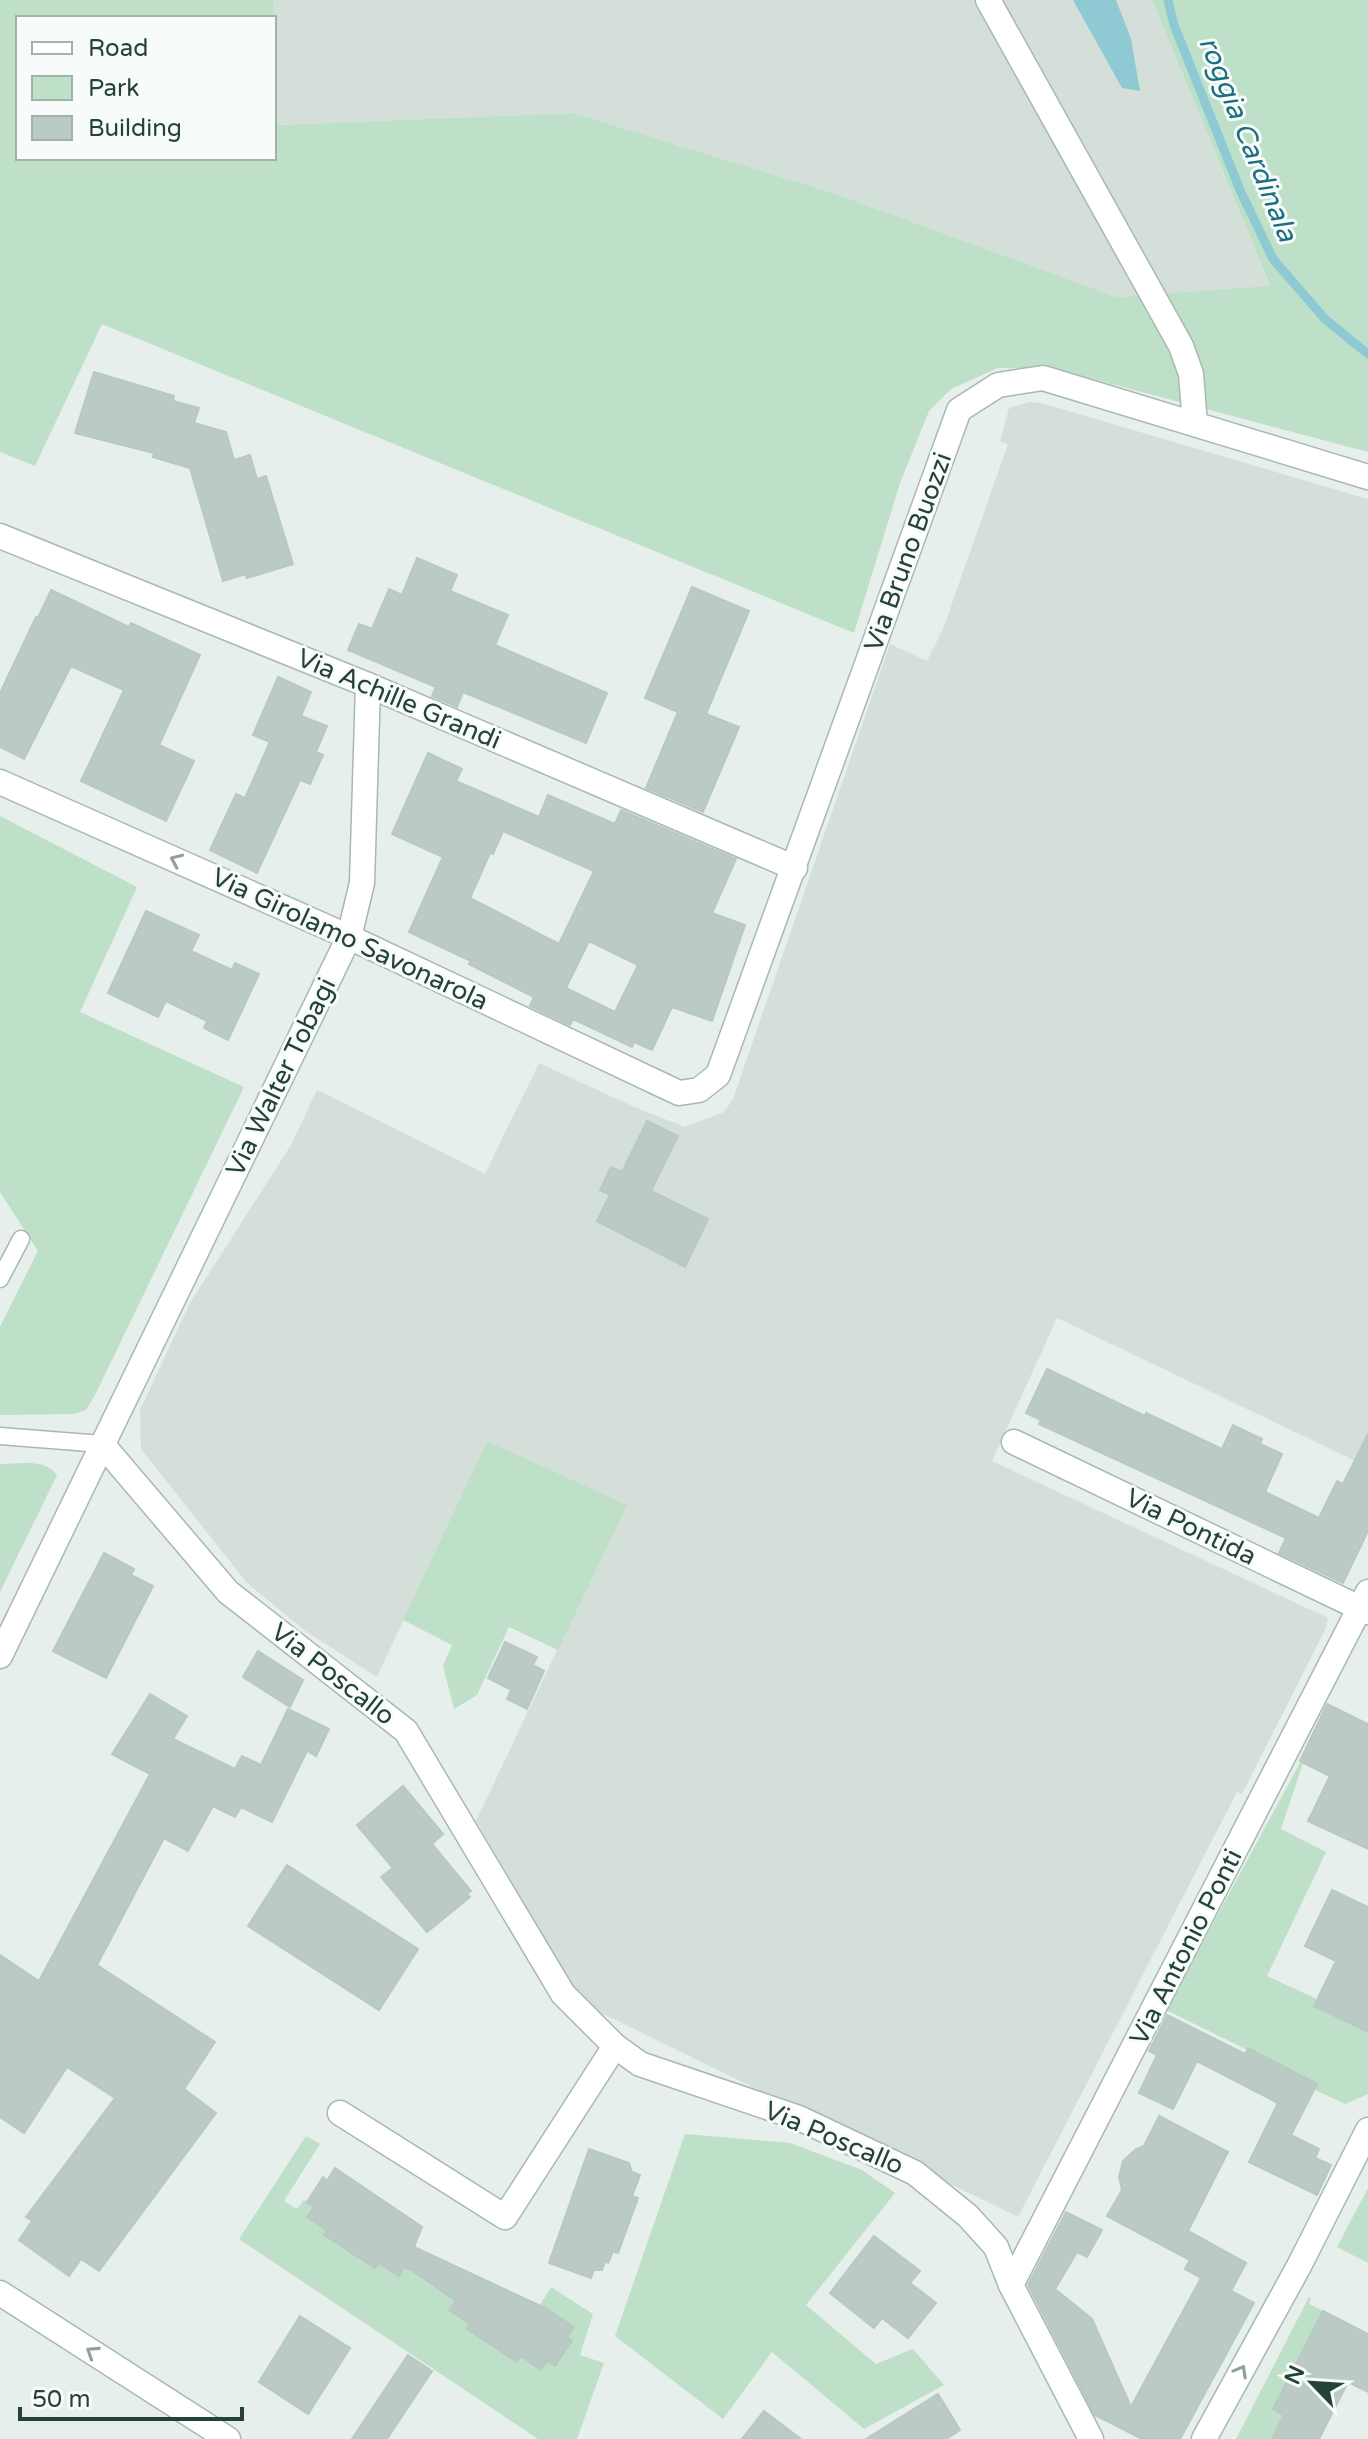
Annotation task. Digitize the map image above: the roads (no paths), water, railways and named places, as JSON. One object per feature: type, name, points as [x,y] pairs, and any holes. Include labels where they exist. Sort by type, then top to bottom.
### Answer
[{"type":"street","points":[[988,0],[1181,346],[1191,374],[1195,424]]},
{"type":"street","name":"Via Bruno Buozzi","points":[[699,1090],[718,1075],[959,410],[998,385],[1043,378],[1368,477]]},
{"type":"street","name":"Via Achille Grandi","points":[[0,536],[368,685],[795,868]]},
{"type":"street","name":"Via Walter Tobagi","points":[[0,1656],[349,937],[362,883],[368,685]]},
{"type":"street","name":"Via Girolamo Savonarola","points":[[0,782],[349,937],[679,1093],[699,1090]]},
{"type":"street","name":"Via Pontida","points":[[1014,1442],[1365,1604]]},
{"type":"street","name":"Via Poscallo","points":[[102,1444],[228,1592],[406,1731],[563,1994],[615,2046],[640,2064],[799,2118],[915,2173],[968,2216],[996,2247],[1011,2285],[1091,2439]]},
{"type":"street","name":"Via Antonio Ponti","points":[[1011,2285],[1365,1604]]},
{"type":"street","points":[[340,2113],[505,2217],[615,2046]]},
{"type":"street","points":[[1204,2439],[1367,2134]]},
{"type":"street","points":[[0,2293],[228,2439]]},
{"type":"lane","points":[[0,1279],[21,1239]]},
{"type":"lane","points":[[0,1436],[102,1444]]},
{"type":"water","points":[[1073,0],[1116,0],[1131,39],[1140,91],[1122,88]]},
{"type":"waterway","name":"roggia Cardinala","points":[[1168,0],[1174,25],[1240,190],[1273,259],[1325,319],[1368,354]]}]
